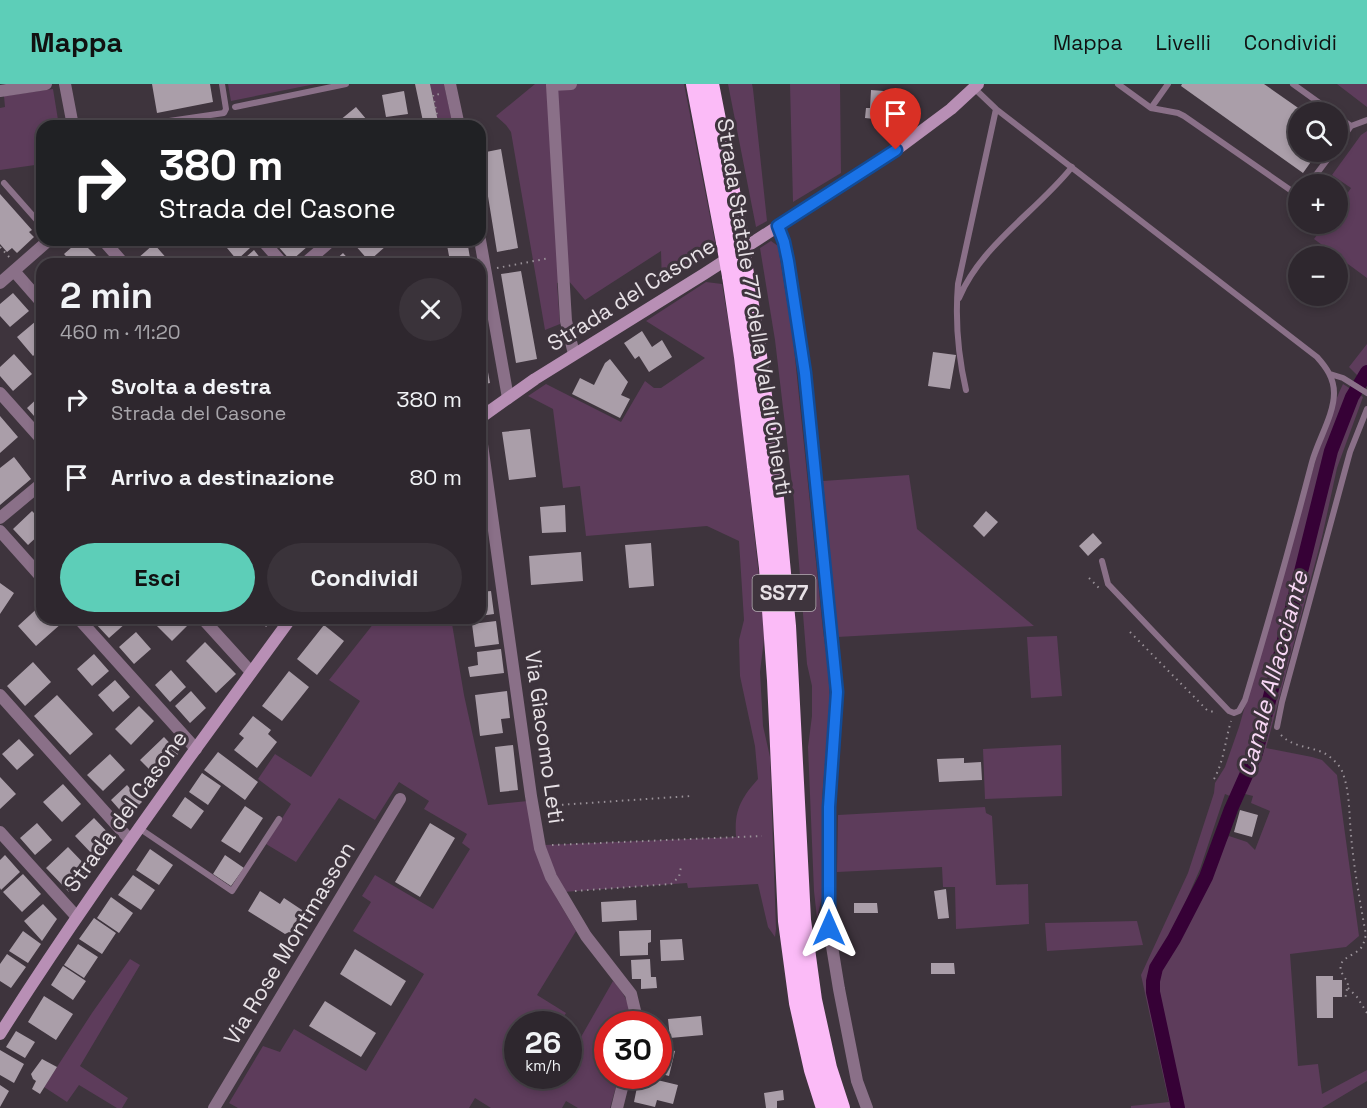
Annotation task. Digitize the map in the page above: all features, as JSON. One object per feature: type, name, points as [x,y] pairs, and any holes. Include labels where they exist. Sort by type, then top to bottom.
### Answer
[{"type":"highway","name":"Strada Statale 77 della Val di Chienti","points":[[695,84],[732,237]]},
{"type":"highway","name":"Strada Statale 77 della Val di Chienti","points":[[710,84],[737,272],[743,357],[768,568],[787,921],[798,1003],[813,1070],[825,1108]]},
{"type":"highway","name":"Strada Statale 77 della Val di Chienti","points":[[737,272],[757,348],[772,466],[787,626],[801,920],[813,1000],[828,1068],[841,1108]]},
{"type":"street","points":[[0,91],[46,84]]},
{"type":"street","points":[[65,84],[72,120]]},
{"type":"street","points":[[571,84],[552,85],[566,321],[574,354]]},
{"type":"street","name":"Strada del Casone","points":[[486,414],[574,354],[896,150],[951,109],[976,86]]},
{"type":"street","points":[[451,88],[458,120]]},
{"type":"street","points":[[778,226],[788,261],[805,373],[837,692],[829,807],[829,928],[838,989],[857,1081],[867,1108]]},
{"type":"street","points":[[0,283],[13,266],[41,246]]},
{"type":"street","points":[[108,246],[119,258]]},
{"type":"street","points":[[268,246],[278,258]]},
{"type":"street","points":[[310,258],[325,246]]},
{"type":"street","points":[[13,266],[36,295]]},
{"type":"street","points":[[486,285],[508,398]]},
{"type":"street","points":[[0,393],[36,433]]},
{"type":"street","name":"Via Giacomo Leti","points":[[486,473],[540,848],[551,877],[586,936],[631,994],[635,1011]]},
{"type":"street","points":[[0,518],[36,488]]},
{"type":"street","points":[[0,531],[36,571]]},
{"type":"street","points":[[83,624],[196,749]]},
{"type":"street","points":[[207,624],[251,672]]},
{"type":"street","name":"Strada del Casone","points":[[0,1034],[76,916],[287,624]]},
{"type":"street","points":[[0,695],[130,840]]},
{"type":"street","name":"Via Rose Montmasson","points":[[214,1108],[400,799]]},
{"type":"street","points":[[0,832],[76,916]]},
{"type":"street","points":[[617,1108],[622,1089]]},
{"type":"lane","points":[[176,120],[224,113],[226,109],[222,84]]},
{"type":"lane","points":[[235,107],[346,84]]},
{"type":"lane","points":[[1118,84],[1151,108],[1184,116],[1288,188]]},
{"type":"lane","points":[[1151,108],[1168,84]]},
{"type":"lane","points":[[1293,84],[1318,102]]},
{"type":"lane","points":[[976,86],[996,109],[1317,357],[1325,366],[1333,382],[1332,406],[1316,450],[1245,700],[1239,711],[1234,713],[1229,711],[1108,584],[1102,561]]},
{"type":"lane","points":[[966,390],[957,335],[958,284],[996,109]]},
{"type":"lane","points":[[1348,130],[1351,126],[1367,120]]},
{"type":"lane","points":[[956,304],[967,281],[982,260],[1072,167]]},
{"type":"lane","points":[[3,183],[36,219]]},
{"type":"lane","points":[[1330,374],[1343,378],[1365,392]]},
{"type":"lane","points":[[1277,728],[1282,702],[1350,452],[1367,409]]},
{"type":"lane","points":[[139,828],[232,891],[279,819]]},
{"type":"path","points":[[438,120],[433,95],[451,88]]},
{"type":"path","points":[[0,247],[13,266]]},
{"type":"path","points":[[486,269],[562,256]]},
{"type":"path","points":[[1131,632],[1207,710],[1222,714]]},
{"type":"path","points":[[1214,779],[1220,768],[1225,741],[1234,713]]},
{"type":"path","points":[[1277,728],[1287,741],[1329,756],[1342,769],[1348,799],[1365,936],[1364,944],[1360,949],[1344,959],[1341,964],[1342,972],[1348,983],[1345,1000]]},
{"type":"path","points":[[533,807],[691,796]]},
{"type":"path","points":[[544,845],[762,836]]},
{"type":"path","points":[[575,891],[671,884],[679,877],[681,867]]},
{"type":"path","points":[[1362,915],[1367,918]]},
{"type":"path","points":[[1348,988],[1367,1013]]},
{"type":"shaded area","points":[[228,84],[315,84],[231,101]]},
{"type":"shaded area","points":[[430,84],[444,84],[452,120],[438,120]]},
{"type":"shaded area","points":[[535,84],[684,84],[716,247],[700,260],[662,283],[661,251],[585,300],[568,280],[557,283],[560,324],[545,330],[511,132],[496,116]]},
{"type":"shaded area","points":[[728,84],[752,84],[753,89],[767,221],[756,227]]},
{"type":"shaded area","points":[[790,84],[840,84],[841,173],[793,202]]},
{"type":"shaded area","points":[[1337,84],[1367,84],[1367,107]]},
{"type":"shaded area","points":[[53,89],[58,120],[36,120],[36,165],[0,170],[0,108],[5,107],[4,96]]},
{"type":"shaded area","points":[[1367,131],[1367,278],[1348,264],[1348,246],[1324,246],[1314,239],[1318,234],[1348,234],[1348,192],[1351,188],[1348,186],[1348,174],[1333,174],[1341,162],[1348,162],[1348,153],[1361,135]]},
{"type":"shaded area","points":[[771,241],[778,246],[793,338],[828,667],[830,702],[822,800],[823,893],[817,918],[808,747],[812,716],[812,686],[807,664],[794,501],[775,340],[760,248]]},
{"type":"shaded area","points":[[706,282],[722,284],[736,368],[765,631],[760,672],[763,726],[770,757],[775,937],[768,927],[758,884],[688,888],[687,883],[563,892],[544,845],[736,837],[738,810],[747,792],[758,779],[755,746],[740,676],[739,640],[744,620],[739,541],[707,526],[586,536],[580,486],[563,488],[553,409],[528,396],[546,384],[621,422],[645,381],[654,388],[661,388],[705,358],[646,321]]},
{"type":"shaded area","points":[[1367,344],[1367,385],[1349,367]]},
{"type":"shaded area","points":[[1343,384],[1363,397],[1337,468],[1322,537],[1266,748],[1322,760],[1337,775],[1359,936],[1346,947],[1290,954],[1298,1066],[1318,1064],[1322,1094],[1367,1070],[1367,1081],[1322,1108],[1131,1108],[1131,1106],[1169,1102],[1141,975],[1188,873],[1214,793],[1215,783],[1225,767],[1239,727],[1318,452]],"holes":[[[1225,794],[1242,801],[1245,794],[1253,796],[1251,803],[1270,811],[1255,850],[1247,842],[1229,836],[1185,923],[1175,926],[1200,869]]]},
{"type":"shaded area","points":[[909,475],[917,529],[1034,626],[837,637],[823,481]]},
{"type":"shaded area","points":[[373,624],[452,624],[464,695],[488,805],[528,801],[556,897],[576,931],[537,995],[563,1011],[504,1011],[504,1089],[582,1089],[582,1035],[594,1014],[594,1089],[615,1089],[610,1108],[578,1108],[566,1101],[562,1108],[491,1108],[475,1098],[469,1108],[238,1108],[229,1103],[263,1046],[280,1052],[294,1029],[366,1071],[424,974],[353,931],[371,902],[362,896],[375,875],[433,909],[470,849],[462,843],[467,834],[424,809],[429,801],[399,782],[375,820],[339,798],[296,862],[266,844],[291,804],[258,779],[275,754],[311,777],[360,701],[329,680]]},
{"type":"shaded area","points":[[1057,636],[1062,696],[1031,698],[1027,637]]},
{"type":"shaded area","points":[[1061,745],[1062,796],[985,799],[983,749]]},
{"type":"shaded area","points":[[985,807],[986,813],[992,816],[996,885],[1028,884],[1029,924],[956,929],[955,887],[943,887],[942,867],[837,872],[838,815]]},
{"type":"shaded area","points":[[1137,921],[1143,945],[1047,951],[1045,923]]},
{"type":"shaded area","points":[[130,959],[140,965],[80,1066],[128,1098],[122,1108],[117,1108],[79,1085],[67,1102],[44,1087]]},
{"type":"shaded area","points":[[613,981],[627,1001],[629,1011],[596,1011]]},
{"type":"building","points":[[152,84],[210,84],[213,102],[157,113]]},
{"type":"building","points":[[415,84],[430,84],[438,120],[423,120]]},
{"type":"building","points":[[1182,84],[1264,84],[1290,102],[1288,162],[1311,162],[1303,173],[1181,86]]},
{"type":"building","points":[[871,90],[897,92],[895,121],[865,118],[866,108],[870,108]]},
{"type":"building","points":[[404,91],[408,114],[386,117],[382,95]]},
{"type":"building","points":[[356,107],[367,120],[340,120]]},
{"type":"building","points":[[501,149],[518,248],[497,252],[486,184],[486,152]]},
{"type":"building","points":[[0,194],[32,230],[29,232],[34,237],[17,253],[12,248],[7,252],[0,244]]},
{"type":"building","points":[[73,246],[86,246],[96,256],[94,258],[68,258],[64,254]]},
{"type":"building","points":[[152,246],[156,246],[166,258],[138,258]]},
{"type":"building","points":[[248,246],[250,248],[239,258],[235,258],[227,248]]},
{"type":"building","points":[[278,246],[308,246],[294,258],[288,258]]},
{"type":"building","points":[[356,246],[386,246],[372,258],[366,258]]},
{"type":"building","points":[[447,246],[468,246],[470,258],[449,258]]},
{"type":"building","points":[[254,250],[260,258],[245,258]]},
{"type":"building","points":[[343,253],[348,258],[338,258]]},
{"type":"building","points":[[521,271],[537,359],[516,363],[501,274]]},
{"type":"building","points":[[13,293],[29,311],[10,327],[0,316],[0,304]]},
{"type":"building","points":[[36,321],[36,353],[33,356],[17,337]]},
{"type":"building","points":[[642,331],[652,347],[662,340],[672,357],[649,372],[639,356],[635,359],[624,343]]},
{"type":"building","points":[[933,352],[956,355],[950,389],[928,386]]},
{"type":"building","points":[[14,354],[32,374],[13,391],[0,376],[0,367]]},
{"type":"building","points":[[610,359],[628,382],[621,395],[630,399],[620,418],[572,394],[580,378],[594,385],[605,363]]},
{"type":"building","points":[[486,361],[490,383],[486,384]]},
{"type":"building","points":[[36,400],[36,418],[27,408]]},
{"type":"building","points":[[0,416],[18,437],[0,453]]},
{"type":"building","points":[[530,429],[536,477],[509,480],[502,432]]},
{"type":"building","points":[[14,457],[31,479],[0,505],[0,468]]},
{"type":"building","points":[[565,505],[566,532],[542,533],[540,507]]},
{"type":"building","points":[[32,511],[36,515],[36,538],[28,545],[13,529]]},
{"type":"building","points":[[986,511],[998,522],[984,537],[973,526]]},
{"type":"building","points":[[1093,533],[1102,543],[1088,556],[1079,546]]},
{"type":"building","points":[[651,543],[654,586],[629,588],[625,545]]},
{"type":"building","points":[[581,552],[583,581],[531,585],[529,556]]},
{"type":"building","points":[[0,583],[14,593],[0,614]]},
{"type":"building","points":[[486,591],[491,591],[494,614],[486,615]]},
{"type":"building","points":[[36,610],[36,624],[61,624],[36,646],[18,626]]},
{"type":"building","points":[[496,621],[499,644],[475,647],[472,624]]},
{"type":"building","points":[[96,624],[125,624],[109,638]]},
{"type":"building","points":[[155,624],[189,624],[172,641]]},
{"type":"building","points":[[324,625],[344,641],[317,675],[297,659]]},
{"type":"building","points":[[136,632],[151,649],[134,664],[119,647]]},
{"type":"building","points":[[205,642],[236,674],[216,693],[186,661]]},
{"type":"building","points":[[501,649],[504,673],[470,677],[468,667],[478,665],[477,652]]},
{"type":"building","points":[[94,654],[109,671],[92,686],[77,669]]},
{"type":"building","points":[[33,662],[51,682],[25,706],[7,686]]},
{"type":"building","points":[[171,670],[186,687],[170,702],[155,685]]},
{"type":"building","points":[[289,671],[309,687],[282,721],[262,706]]},
{"type":"building","points":[[115,680],[130,697],[113,712],[98,695]]},
{"type":"building","points":[[191,691],[206,708],[190,723],[175,706]]},
{"type":"building","points":[[507,691],[510,718],[501,719],[503,733],[480,736],[475,695]]},
{"type":"building","points":[[57,695],[93,734],[70,755],[34,716]]},
{"type":"building","points":[[139,706],[154,721],[131,745],[115,729]]},
{"type":"building","points":[[253,716],[271,730],[268,734],[277,742],[257,768],[234,750],[244,738],[239,734]]},
{"type":"building","points":[[164,737],[179,753],[156,776],[140,760]]},
{"type":"building","points":[[19,739],[34,755],[17,770],[2,754]]},
{"type":"building","points":[[513,745],[518,790],[500,792],[495,747]]},
{"type":"building","points":[[218,752],[258,782],[245,800],[204,770]]},
{"type":"building","points":[[110,754],[125,770],[103,791],[87,775]]},
{"type":"building","points":[[964,758],[964,763],[981,762],[982,780],[939,782],[937,759]]},
{"type":"building","points":[[202,773],[221,786],[208,805],[189,792]]},
{"type":"building","points":[[0,777],[16,794],[0,809]]},
{"type":"building","points":[[63,784],[81,804],[62,822],[43,802]]},
{"type":"building","points":[[127,785],[142,802],[126,817],[111,800]]},
{"type":"building","points":[[185,797],[204,811],[191,829],[172,816]]},
{"type":"building","points":[[245,806],[263,818],[240,853],[221,841]]},
{"type":"building","points":[[1240,810],[1258,815],[1252,837],[1234,832]]},
{"type":"building","points":[[94,818],[113,838],[94,856],[75,836]]},
{"type":"building","points":[[37,823],[52,840],[35,855],[20,838]]},
{"type":"building","points":[[430,823],[455,838],[420,897],[395,882]]},
{"type":"building","points":[[68,847],[91,871],[69,892],[46,868]]},
{"type":"building","points":[[150,849],[173,865],[159,885],[136,870]]},
{"type":"building","points":[[5,855],[20,872],[1,890],[0,860]]},
{"type":"building","points":[[225,855],[244,868],[231,886],[213,874]]},
{"type":"building","points":[[23,874],[41,894],[22,912],[3,892]]},
{"type":"building","points":[[133,875],[155,890],[141,910],[118,895]]},
{"type":"building","points":[[946,889],[949,918],[938,919],[934,891]]},
{"type":"building","points":[[260,891],[280,904],[284,898],[308,914],[294,935],[289,932],[285,934],[248,911]]},
{"type":"building","points":[[111,897],[133,913],[119,933],[97,918]]},
{"type":"building","points":[[636,900],[637,920],[602,922],[601,902]]},
{"type":"building","points":[[854,903],[877,903],[878,913],[854,913]]},
{"type":"building","points":[[43,904],[57,919],[42,941],[24,921]]},
{"type":"building","points":[[94,918],[116,933],[102,954],[79,939]]},
{"type":"building","points":[[651,930],[648,955],[620,956],[619,931]]},
{"type":"building","points":[[23,931],[41,944],[28,963],[9,951]]},
{"type":"building","points":[[682,939],[684,960],[661,961],[660,940]]},
{"type":"building","points":[[78,944],[98,957],[84,978],[64,965]]},
{"type":"building","points":[[355,949],[406,981],[391,1006],[340,974]]},
{"type":"building","points":[[7,954],[26,967],[11,988],[0,981],[0,964]]},
{"type":"building","points":[[650,959],[651,977],[656,977],[657,988],[641,989],[641,979],[632,979],[631,960]]},
{"type":"building","points":[[931,963],[954,963],[955,974],[931,974]]},
{"type":"building","points":[[63,966],[86,981],[73,1000],[51,985]]},
{"type":"building","points":[[1316,976],[1333,976],[1333,980],[1342,980],[1342,997],[1333,997],[1333,1018],[1317,1018]]},
{"type":"building","points":[[44,996],[73,1014],[56,1040],[28,1022]]},
{"type":"building","points":[[325,1001],[376,1033],[361,1057],[309,1026]]},
{"type":"building","points":[[701,1016],[703,1035],[672,1038],[672,1019]]},
{"type":"building","points":[[16,1031],[35,1042],[25,1058],[6,1047]]},
{"type":"building","points":[[0,1050],[24,1064],[14,1083],[0,1075]]},
{"type":"building","points":[[42,1059],[57,1067],[40,1094],[32,1089],[36,1081],[31,1074]]},
{"type":"building","points":[[672,1084],[678,1085],[673,1104],[657,1100],[655,1107],[634,1102],[637,1089],[672,1089]]},
{"type":"building","points":[[0,1085],[9,1091],[0,1107]]},
{"type":"building","points":[[783,1090],[784,1100],[777,1101],[777,1108],[766,1108],[764,1093]]},
{"type":"waterway","name":"Canale Allacciante","points":[[1178,1108],[1153,992],[1156,968],[1174,939],[1206,877],[1231,809],[1256,753],[1331,451],[1352,397],[1367,372]]},
{"type":"route","points":[[829,928],[829,807],[837,692],[805,373],[788,261],[778,226],[896,150]]}]
